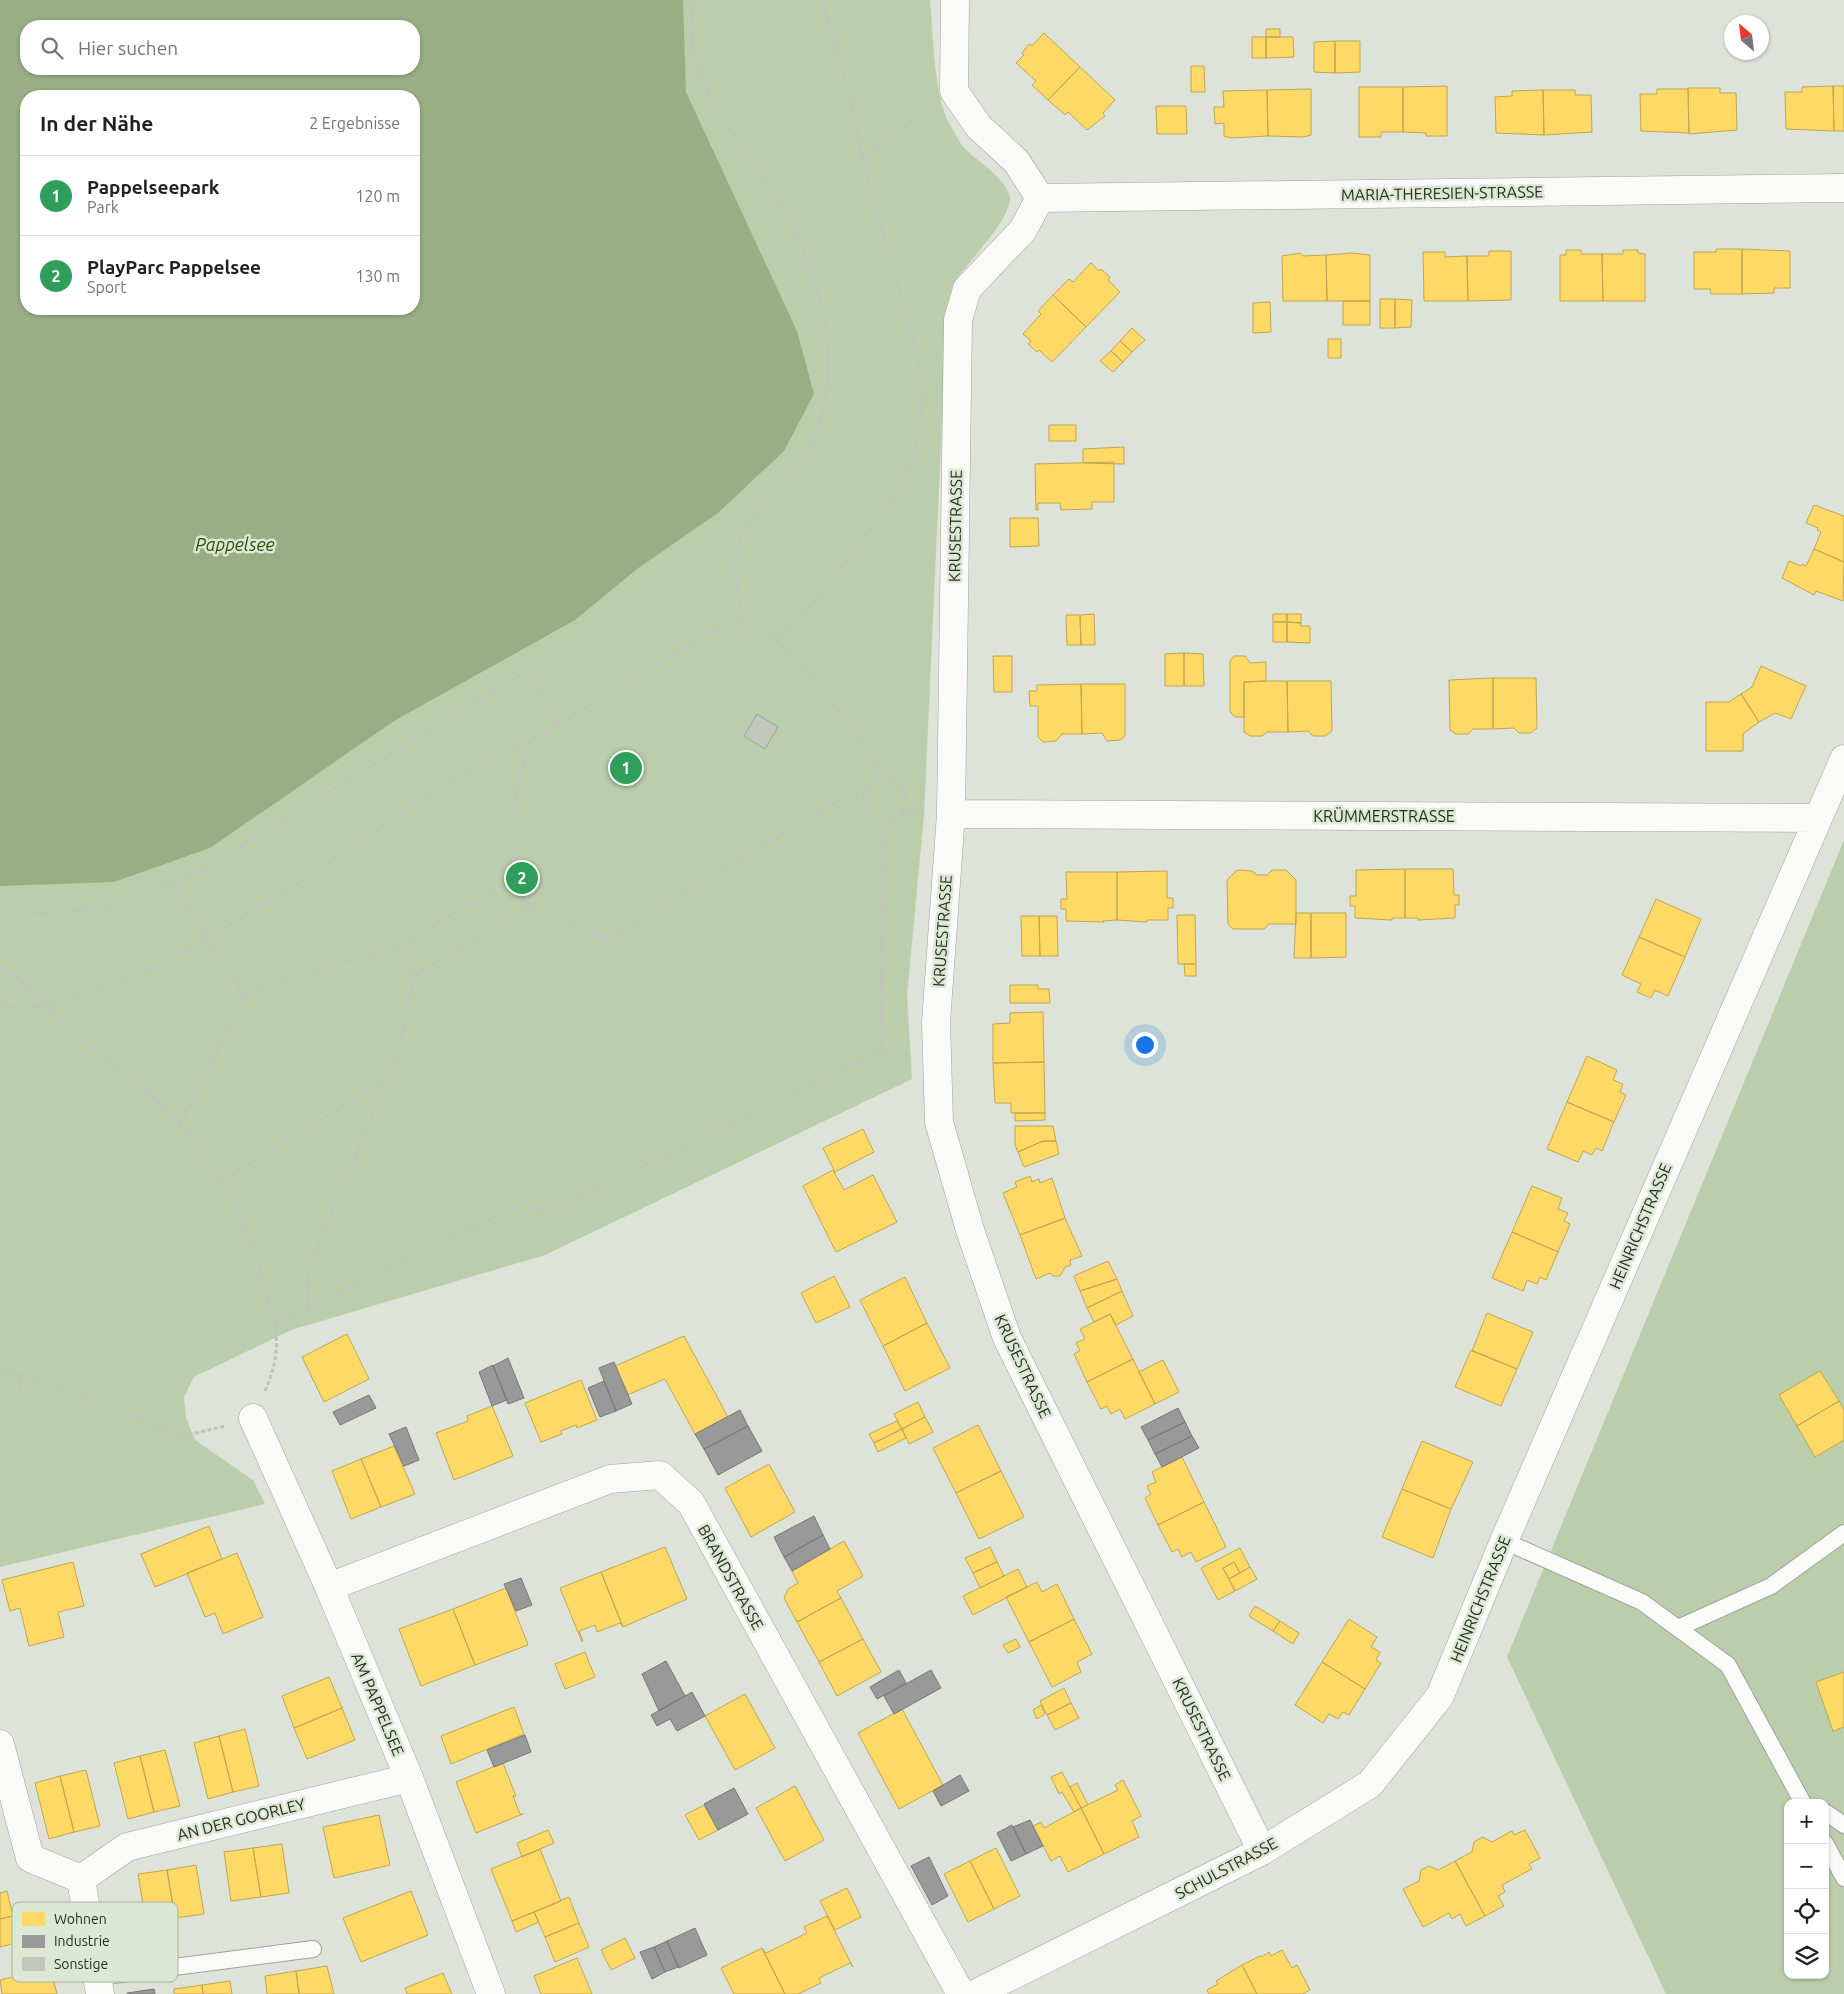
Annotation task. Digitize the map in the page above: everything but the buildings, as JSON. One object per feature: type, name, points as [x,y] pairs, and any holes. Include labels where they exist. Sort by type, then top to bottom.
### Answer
[{"type":"street","points":[[955,0],[954,92],[979,127],[1016,161],[1040,198]]},
{"type":"street","name":"MARIA-THERESIEN-STRASSE","points":[[1040,198],[1844,188]]},
{"type":"street","name":"KRUSESTRASSE","points":[[1040,198],[1022,230],[967,289],[958,320],[951,814],[936,1022],[939,1122],[970,1230],[1007,1338],[1262,1851]]},
{"type":"street","name":"HEINRICHSTRASSE","points":[[1440,1696],[1504,1540],[1844,758]]},
{"type":"street","name":"KRÜMMERSTRASSE","points":[[951,814],[1817,818]]},
{"type":"street","name":"AM PAPPELSEE","points":[[253,1418],[329,1587],[409,1778],[491,1994]]},
{"type":"street","name":"BRANDSTRASSE","points":[[329,1587],[610,1479],[660,1476],[691,1503],[961,1994]]},
{"type":"street","name":"SCHULSTRASSE","points":[[976,1994],[1262,1851],[1370,1784],[1440,1696]]},
{"type":"street","points":[[0,1744],[30,1858],[81,1879],[85,1902]]},
{"type":"street","name":"AN DER GOORLEY","points":[[81,1879],[127,1848],[409,1778]]},
{"type":"lane","points":[[1678,1628],[1771,1586],[1844,1533]]},
{"type":"lane","points":[[1504,1540],[1642,1602],[1728,1665],[1800,1797]]},
{"type":"lane","points":[[1829,1815],[1844,1825]]},
{"type":"lane","points":[[1826,1844],[1844,1878]]},
{"type":"lane","points":[[178,1972],[313,1950]]},
{"type":"lane","points":[[99,1985],[117,1982]]},
{"type":"path","points":[[694,0],[690,34],[700,75],[722,116],[789,217],[808,262],[826,328],[829,369],[825,404],[814,440],[787,482],[758,509],[744,530],[735,560],[744,623]]},
{"type":"path","points":[[777,641],[823,592],[901,488],[921,427],[923,387],[916,351],[862,158],[850,96],[822,0]]},
{"type":"path","points":[[862,158],[954,92]]},
{"type":"path","points":[[0,1004],[21,1008],[47,1005],[123,981],[166,964],[298,883],[441,787],[529,741],[721,626],[744,623],[756,626],[777,641],[798,662],[878,764],[881,779]]},
{"type":"path","points":[[0,912],[41,914],[105,908],[190,878],[528,670],[560,723]]},
{"type":"path","points":[[529,741],[517,788],[511,830],[513,878],[530,906],[608,940],[826,808],[848,796],[865,796]]},
{"type":"path","points":[[881,779],[892,780],[902,789],[906,799],[902,813],[894,820],[883,823],[871,818],[862,802],[867,787],[881,779]]},
{"type":"path","points":[[902,813],[951,814]]},
{"type":"path","points":[[881,1050],[883,823]]},
{"type":"path","points":[[180,1124],[245,996],[254,990],[299,975],[397,948],[513,878]]},
{"type":"path","points":[[172,883],[245,996]]},
{"type":"path","points":[[414,976],[530,906]]},
{"type":"path","points":[[307,1308],[310,1268],[398,1054],[414,976],[397,948]]},
{"type":"path","points":[[0,965],[47,1005],[89,1045],[153,1096],[196,1143],[238,1211],[256,1256],[275,1323],[278,1344],[274,1372],[253,1418],[179,1437],[88,1397],[0,1369]]},
{"type":"path","points":[[275,1323],[524,1203],[546,1214],[881,1050],[937,1060]]},
{"type":"path","points":[[220,1182],[386,1080]]},
{"type":"path","points":[[18,1374],[21,1392]]},
{"type":"shaded area","points":[[0,0],[930,0],[937,81],[944,111],[965,149],[999,178],[1009,192],[1010,199],[1008,208],[996,229],[954,284],[947,313],[924,815],[907,996],[912,1079],[545,1255],[291,1330],[194,1377],[184,1397],[186,1418],[195,1440],[253,1480],[265,1504],[0,1567]]},
{"type":"shaded area","points":[[1844,840],[1844,1994],[1666,1994],[1507,1657]]},
{"type":"water","name":"Pappelsee","points":[[0,0],[683,0],[686,92],[797,331],[814,394],[784,451],[718,513],[637,569],[575,620],[394,721],[210,848],[114,882],[0,886]]},
{"type":"place","name":"Pappelseepark","points":[[626,768]]},
{"type":"place","name":"PlayParc Pappelsee","points":[[522,878]]}]
